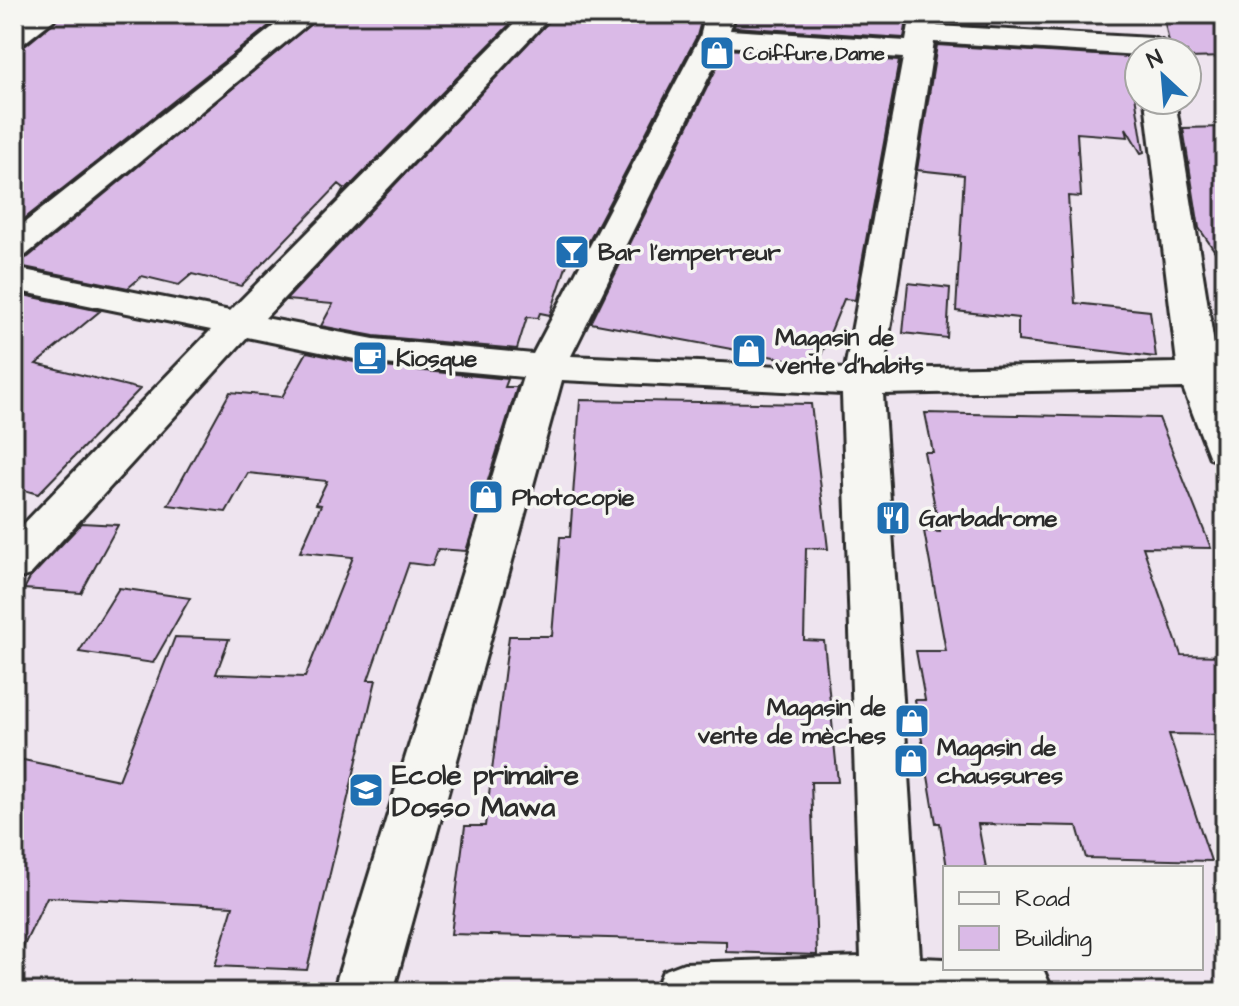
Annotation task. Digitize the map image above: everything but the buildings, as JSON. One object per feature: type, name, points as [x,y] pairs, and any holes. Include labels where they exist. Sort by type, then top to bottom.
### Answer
[{"type":"street","points":[[14,37],[47,14]]},
{"type":"street","points":[[14,248],[306,14]]},
{"type":"street","points":[[14,563],[239,323],[539,14]]},
{"type":"street","points":[[363,992],[546,367],[717,26],[1123,40]]},
{"type":"street","points":[[892,989],[862,382],[921,32]]},
{"type":"street","points":[[1163,116],[1225,448]]},
{"type":"street","points":[[14,279],[374,351],[546,367],[862,382],[1212,376]]},
{"type":"street","points":[[684,992],[892,989],[1023,992]]},
{"type":"place","name":"Coiffure Dame","points":[[717,53]]},
{"type":"place","name":"Bar l'emperreur","points":[[572,252]]},
{"type":"place","name":"Magasin de vente d'habits","points":[[749,351]]},
{"type":"place","name":"Kiosque","points":[[370,358]]},
{"type":"place","name":"Photocopie","points":[[486,497]]},
{"type":"place","name":"Garbadrome","points":[[893,518]]},
{"type":"place","name":"Magasin de vente de mèches","points":[[912,721]]},
{"type":"place","name":"Magasin de chaussures","points":[[911,761]]},
{"type":"place","name":"Ecole primaire Dosso Mawa","points":[[366,790]]}]
